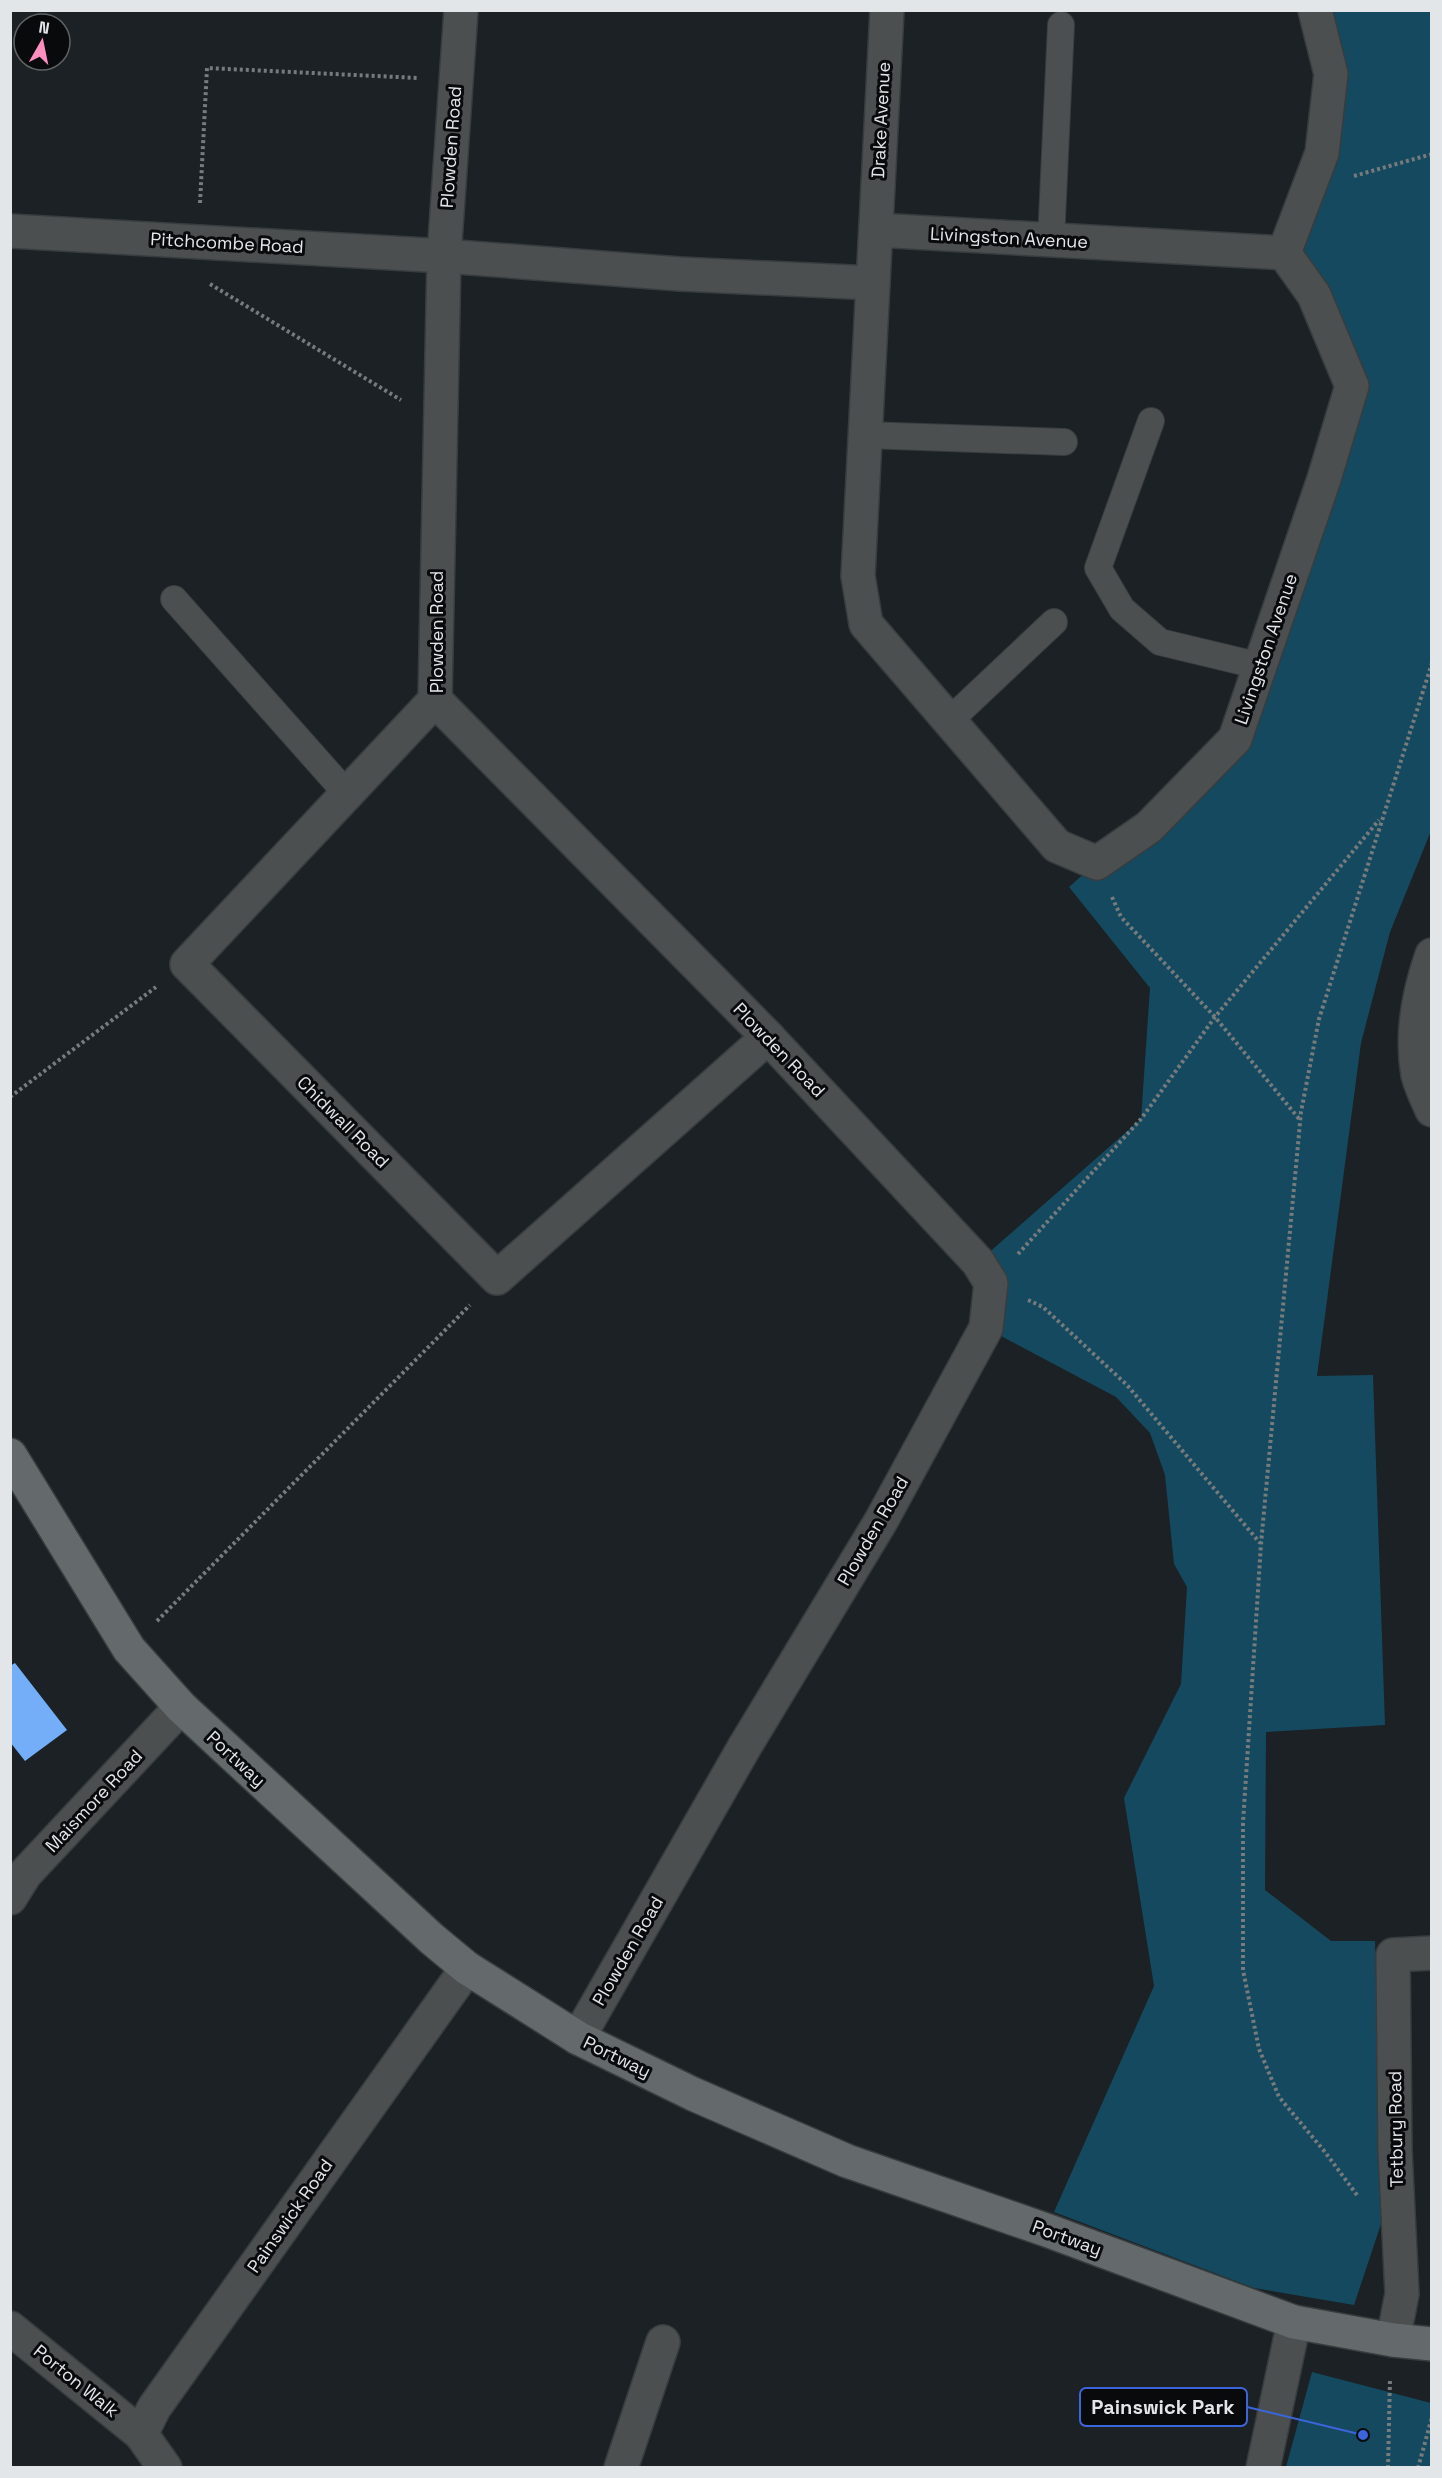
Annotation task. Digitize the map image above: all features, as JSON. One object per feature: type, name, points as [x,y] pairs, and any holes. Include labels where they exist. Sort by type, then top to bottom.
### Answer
[{"type":"street","name":"Plowden Road","points":[[461,10],[444,256],[435,700],[768,1037],[978,1262],[992,1283],[987,1328],[881,1521],[745,1746],[578,2038]]},
{"type":"street","name":"Drake Avenue","points":[[876,230],[887,10]]},
{"type":"street","points":[[1284,254],[1322,153],[1331,74],[1315,10]]},
{"type":"street","name":"Livingston Avenue","points":[[876,230],[1284,254],[1314,295],[1352,386],[1324,479],[1235,739],[1149,827],[1097,863]]},
{"type":"street","points":[[876,230],[858,576],[866,624],[1057,846],[1097,863]]},
{"type":"street","name":"Pitchcombe Road","points":[[10,231],[444,256]]},
{"type":"street","points":[[444,256],[680,274],[873,283]]},
{"type":"street","points":[[187,964],[435,700]]},
{"type":"street","points":[[1431,955],[1422,986],[1416,1042],[1419,1076],[1431,1110]]},
{"type":"street","name":"Chidwall Road","points":[[187,964],[497,1278]]},
{"type":"street","points":[[497,1278],[768,1037]]},
{"type":"street","name":"Portway","points":[[10,1455],[129,1649],[181,1707],[339,1856],[467,1968],[578,2038],[693,2094],[847,2162],[1049,2231],[1294,2322],[1393,2340],[1431,2344]]},
{"type":"street","name":"Maismore Road","points":[[10,1898],[25,1874],[181,1707]]},
{"type":"street","name":"Tetbury Road","points":[[1393,2340],[1402,2294],[1395,2150],[1393,1955],[1431,1953]]},
{"type":"street","name":"Painswick Road","points":[[141,2434],[154,2408],[467,1968]]},
{"type":"street","points":[[1263,2468],[1294,2322]]},
{"type":"street","name":"Porton Walk","points":[[10,2328],[141,2434]]},
{"type":"street","points":[[621,2468],[663,2342]]},
{"type":"street","points":[[141,2434],[165,2468]]},
{"type":"lane","points":[[1051,240],[1061,26]]},
{"type":"lane","points":[[1150,421],[1098,568],[1122,609],[1160,642],[1260,666]]},
{"type":"lane","points":[[865,435],[1064,442]]},
{"type":"lane","points":[[174,599],[348,795]]},
{"type":"lane","points":[[949,721],[1054,622]]},
{"type":"path","points":[[440,424],[196,275],[207,68],[456,80]]},
{"type":"path","points":[[1313,177],[1329,184],[1431,154]]},
{"type":"path","points":[[1357,2196],[1325,2152],[1279,2097],[1259,2049],[1243,1970],[1243,1823],[1260,1544],[1300,1121],[1319,1019],[1431,663]]},
{"type":"path","points":[[1260,1544],[1127,1385],[1043,1307],[992,1283],[1141,1119],[1215,1017],[1381,817]]},
{"type":"path","points":[[1097,863],[1121,918],[1215,1017],[1300,1121]]},
{"type":"path","points":[[10,1097],[187,964]]},
{"type":"path","points":[[129,1649],[497,1278]]},
{"type":"path","points":[[1388,2468],[1388,2411],[1393,2340]]},
{"type":"path","points":[[1418,2468],[1431,2416]]},
{"type":"shaded area","points":[[1315,11],[1431,11],[1431,831],[1390,932],[1361,1043],[1317,1376],[1373,1375],[1385,1725],[1266,1732],[1265,1890],[1331,1941],[1375,1941],[1382,2221],[1354,2305],[1254,2288],[1054,2212],[1154,1986],[1124,1798],[1181,1684],[1187,1587],[1174,1564],[1165,1475],[1150,1433],[1116,1397],[986,1328],[978,1262],[1141,1119],[1150,988],[1069,887],[1235,739],[1352,386],[1284,253],[1322,153]]},
{"type":"shaded area","points":[[1312,2372],[1431,2403],[1431,2467],[1286,2467]]},
{"type":"building","points":[[15,1663],[67,1730],[25,1761],[10,1742],[10,1666]]},
{"type":"place","name":"Painswick Park","points":[[1363,2435]]}]
